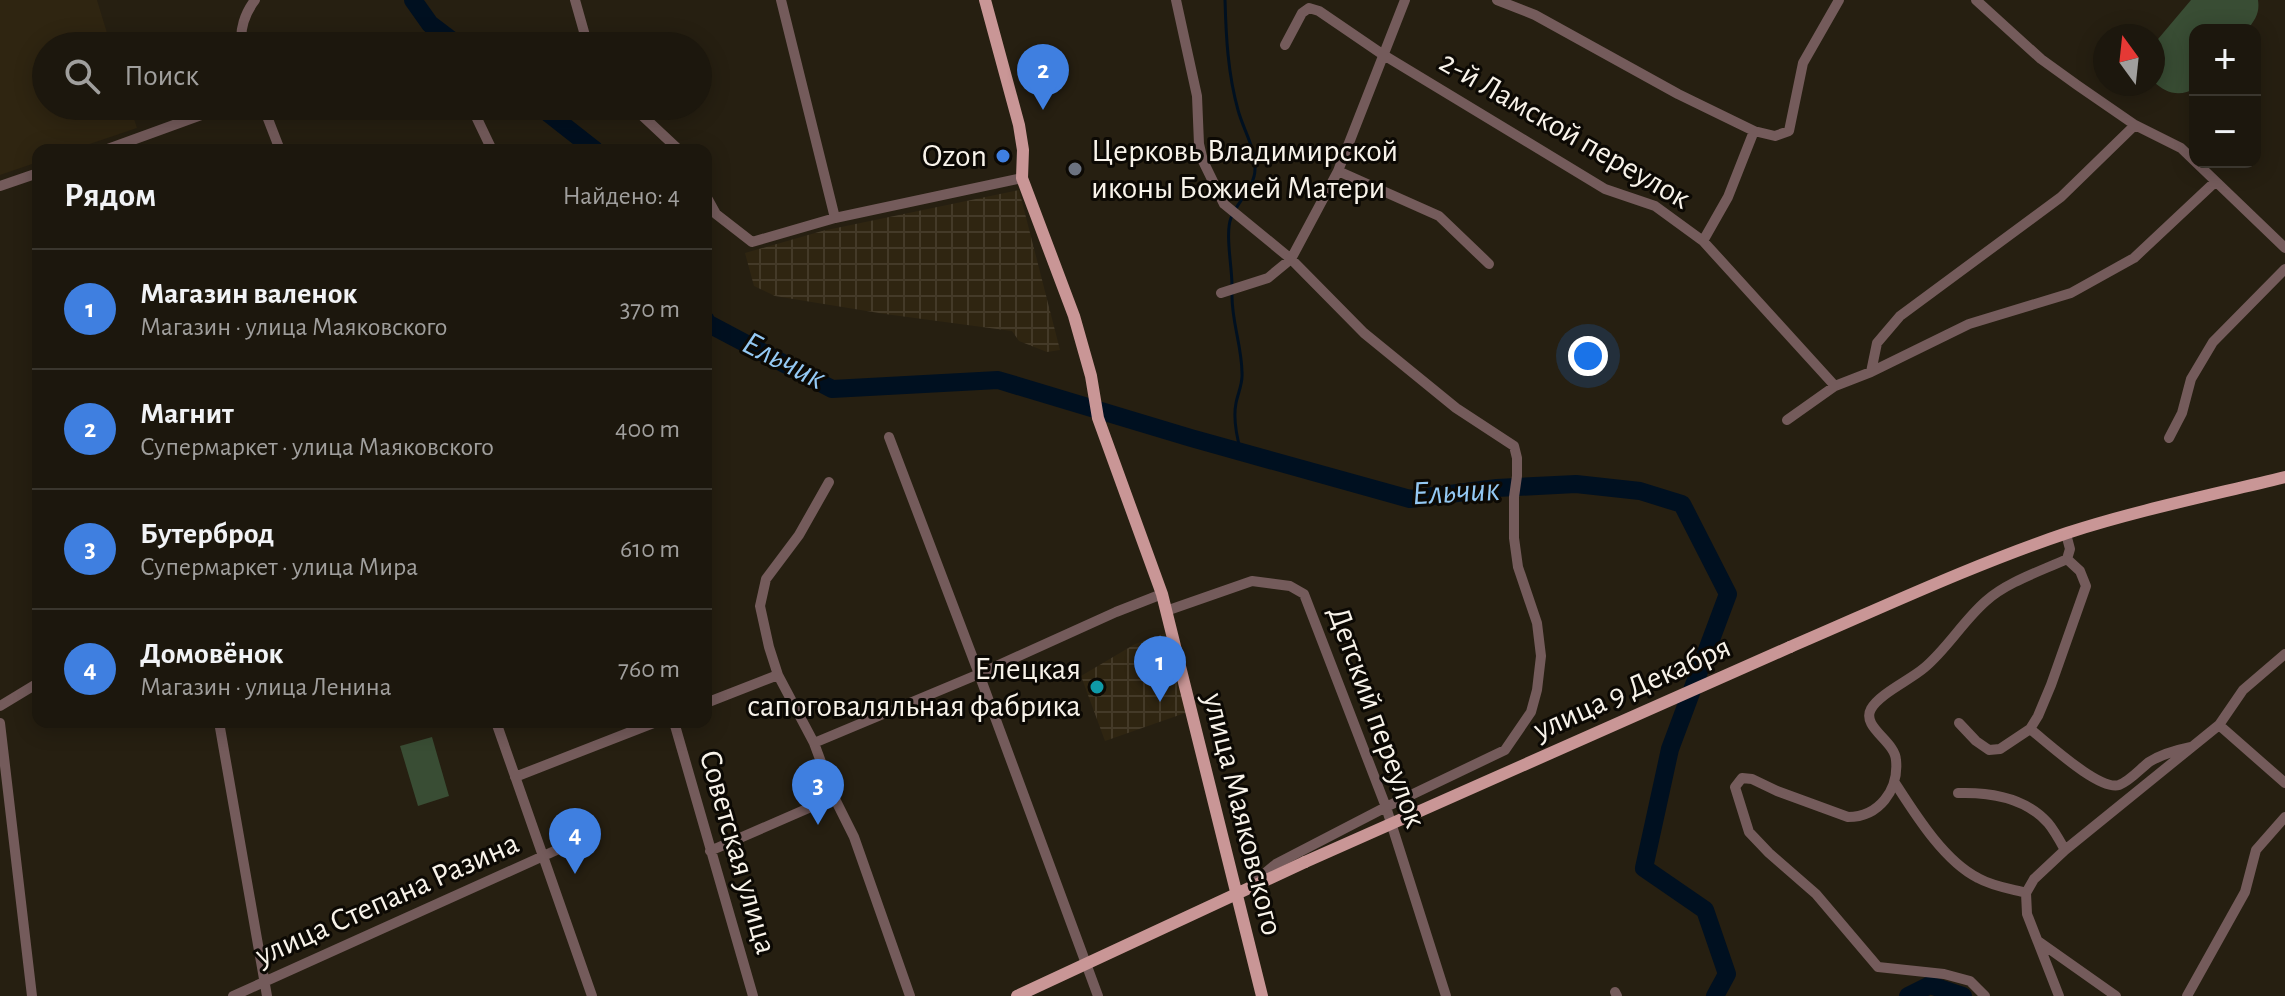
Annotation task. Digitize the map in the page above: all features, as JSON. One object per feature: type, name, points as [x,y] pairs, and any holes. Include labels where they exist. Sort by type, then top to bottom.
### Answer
[{"type":"main road","points":[[985,0],[1019,125],[1023,150],[1022,178]]},
{"type":"main road","name":"улица Маяковского","points":[[1022,178],[1074,316],[1091,376],[1098,418],[1162,594],[1241,892],[1262,996]]},
{"type":"main road","name":"улица 9 Декабря","points":[[1017,996],[1305,862],[1790,647],[1998,559],[2123,517],[2285,477]]},
{"type":"street","points":[[243,32],[246,12],[255,0]]},
{"type":"street","points":[[575,0],[584,32]]},
{"type":"street","points":[[781,0],[835,218]]},
{"type":"street","points":[[1176,0],[1197,96],[1199,144],[1203,161],[1224,204],[1291,259],[1364,333],[1456,408],[1514,446],[1517,458],[1514,538],[1518,567],[1537,623],[1541,656],[1531,712],[1505,750],[1276,864],[1241,892]]},
{"type":"street","points":[[1221,293],[1268,278],[1291,259],[1338,171],[1405,0]]},
{"type":"street","points":[[1497,0],[1535,15],[1678,94],[1754,131],[1775,136],[1789,131],[1803,63],[1839,0]]},
{"type":"street","points":[[1976,0],[2041,59],[2135,125],[2181,148],[2285,248]]},
{"type":"street","name":"2-й Ламской переулок","points":[[1285,45],[1302,13],[1309,8],[1319,11],[1382,54],[1605,189],[1655,206],[1703,241],[1835,386]]},
{"type":"street","points":[[129,144],[190,120]]},
{"type":"street","points":[[268,120],[278,144]]},
{"type":"street","points":[[478,120],[489,144]]},
{"type":"street","points":[[647,120],[673,144]]},
{"type":"street","points":[[1871,372],[1877,343],[1900,316],[2061,197],[2135,125]]},
{"type":"street","points":[[1703,241],[1728,197],[1754,131]]},
{"type":"street","points":[[1338,171],[1439,216],[1489,264]]},
{"type":"street","points":[[0,186],[32,175]]},
{"type":"street","points":[[712,207],[716,214],[752,242],[835,218],[1022,178]]},
{"type":"street","points":[[1787,420],[1835,386],[1871,372],[1969,324],[2071,293],[2134,258],[2215,182]]},
{"type":"street","points":[[2169,438],[2182,413],[2191,379],[2213,342],[2285,269]]},
{"type":"street","points":[[889,437],[1098,996]]},
{"type":"street","points":[[829,482],[799,535],[766,579],[760,606],[778,675],[814,743],[834,797],[854,837],[910,996]]},
{"type":"street","points":[[2066,534],[2070,549],[2067,559]]},
{"type":"street","points":[[1959,723],[1989,750],[2000,749],[2030,729],[2051,685],[2086,586],[2080,571],[2067,559]]},
{"type":"street","points":[[1985,996],[1970,981],[1944,974],[1878,967],[1816,894],[1749,832],[1735,787],[1742,778],[1752,779],[1848,817],[1860,817],[1872,811],[1888,798],[1895,783],[1896,759],[1893,748],[1871,726],[1870,710],[1925,667],[1987,600],[2027,576],[2067,559]]},
{"type":"street","name":"Детский переулок","points":[[1166,611],[1252,581],[1290,586],[1304,594],[1386,807],[1446,996]]},
{"type":"street","points":[[814,743],[1162,594]]},
{"type":"street","points":[[2059,996],[2027,914],[2026,893],[2034,879],[2065,850],[2219,725],[2243,690],[2285,654]]},
{"type":"street","points":[[712,701],[778,675]]},
{"type":"street","points":[[0,706],[32,687]]},
{"type":"street","points":[[0,723],[32,996]]},
{"type":"street","points":[[2219,725],[2285,783]]},
{"type":"street","points":[[220,728],[267,996]]},
{"type":"street","points":[[498,728],[592,996]]},
{"type":"street","points":[[515,777],[641,728]]},
{"type":"street","name":"Советская улица","points":[[676,728],[753,996]]},
{"type":"street","points":[[2030,729],[2094,780],[2109,785],[2120,785],[2151,761],[2193,746]]},
{"type":"street","points":[[1895,783],[1916,815],[1965,871],[1981,880],[2026,893]]},
{"type":"street","points":[[1958,793],[1987,792],[2017,802],[2047,822],[2065,850]]},
{"type":"street","points":[[710,851],[834,797]]},
{"type":"street","points":[[2187,996],[2245,892],[2256,850],[2285,817]]},
{"type":"street","name":"улица Степана Разина","points":[[233,996],[561,848]]},
{"type":"street","points":[[2036,939],[2116,996]]},
{"type":"shaded area","points":[[0,0],[97,0],[107,32],[32,32],[32,120],[134,120],[137,128],[90,144],[32,144],[32,164],[0,175]]},
{"type":"shaded area","points":[[1019,190],[1060,350],[1047,352],[1019,341],[1012,331],[775,296],[754,286],[745,253],[822,231]]},
{"type":"shaded area","points":[[1166,633],[1188,712],[1105,741],[1081,676],[1135,644]]},
{"type":"green space","points":[[2191,0],[2258,0],[2252,24],[2189,24],[2189,91],[2184,93],[2165,90],[2165,31]]},
{"type":"green space","points":[[432,737],[449,796],[418,806],[400,746]]},
{"type":"waterway","name":"Ельчик","points":[[413,0],[430,24],[441,32]]},
{"type":"waterway","points":[[1225,0],[1232,83],[1255,169],[1252,182],[1229,224],[1232,285]]},
{"type":"waterway","name":"Ельчик","points":[[557,120],[587,144]]},
{"type":"waterway","points":[[1232,293],[1242,363],[1235,415],[1241,452]]},
{"type":"waterway","name":"Ельчик","points":[[712,326],[832,389],[998,380],[1410,499],[1497,488],[1576,484],[1640,491],[1682,504],[1728,594],[1670,749],[1644,868],[1705,910],[1727,974],[1715,996]]},
{"type":"waterway","name":"Ельчик","points":[[1908,996],[1930,985],[1963,996]]},
{"type":"place","name":"Магнит","points":[[1043,110]]},
{"type":"place","name":"Ozon","points":[[1003,156]]},
{"type":"place","name":"Церковь Владимирской иконы Божией Матери","points":[[1075,169]]},
{"type":"place","name":"Елецкая сапоговаляльная фабрика","points":[[1097,687]]},
{"type":"place","name":"Магазин валенок","points":[[1160,702]]},
{"type":"place","name":"Бутерброд","points":[[818,825]]},
{"type":"place","name":"Домовёнок","points":[[575,874]]}]
